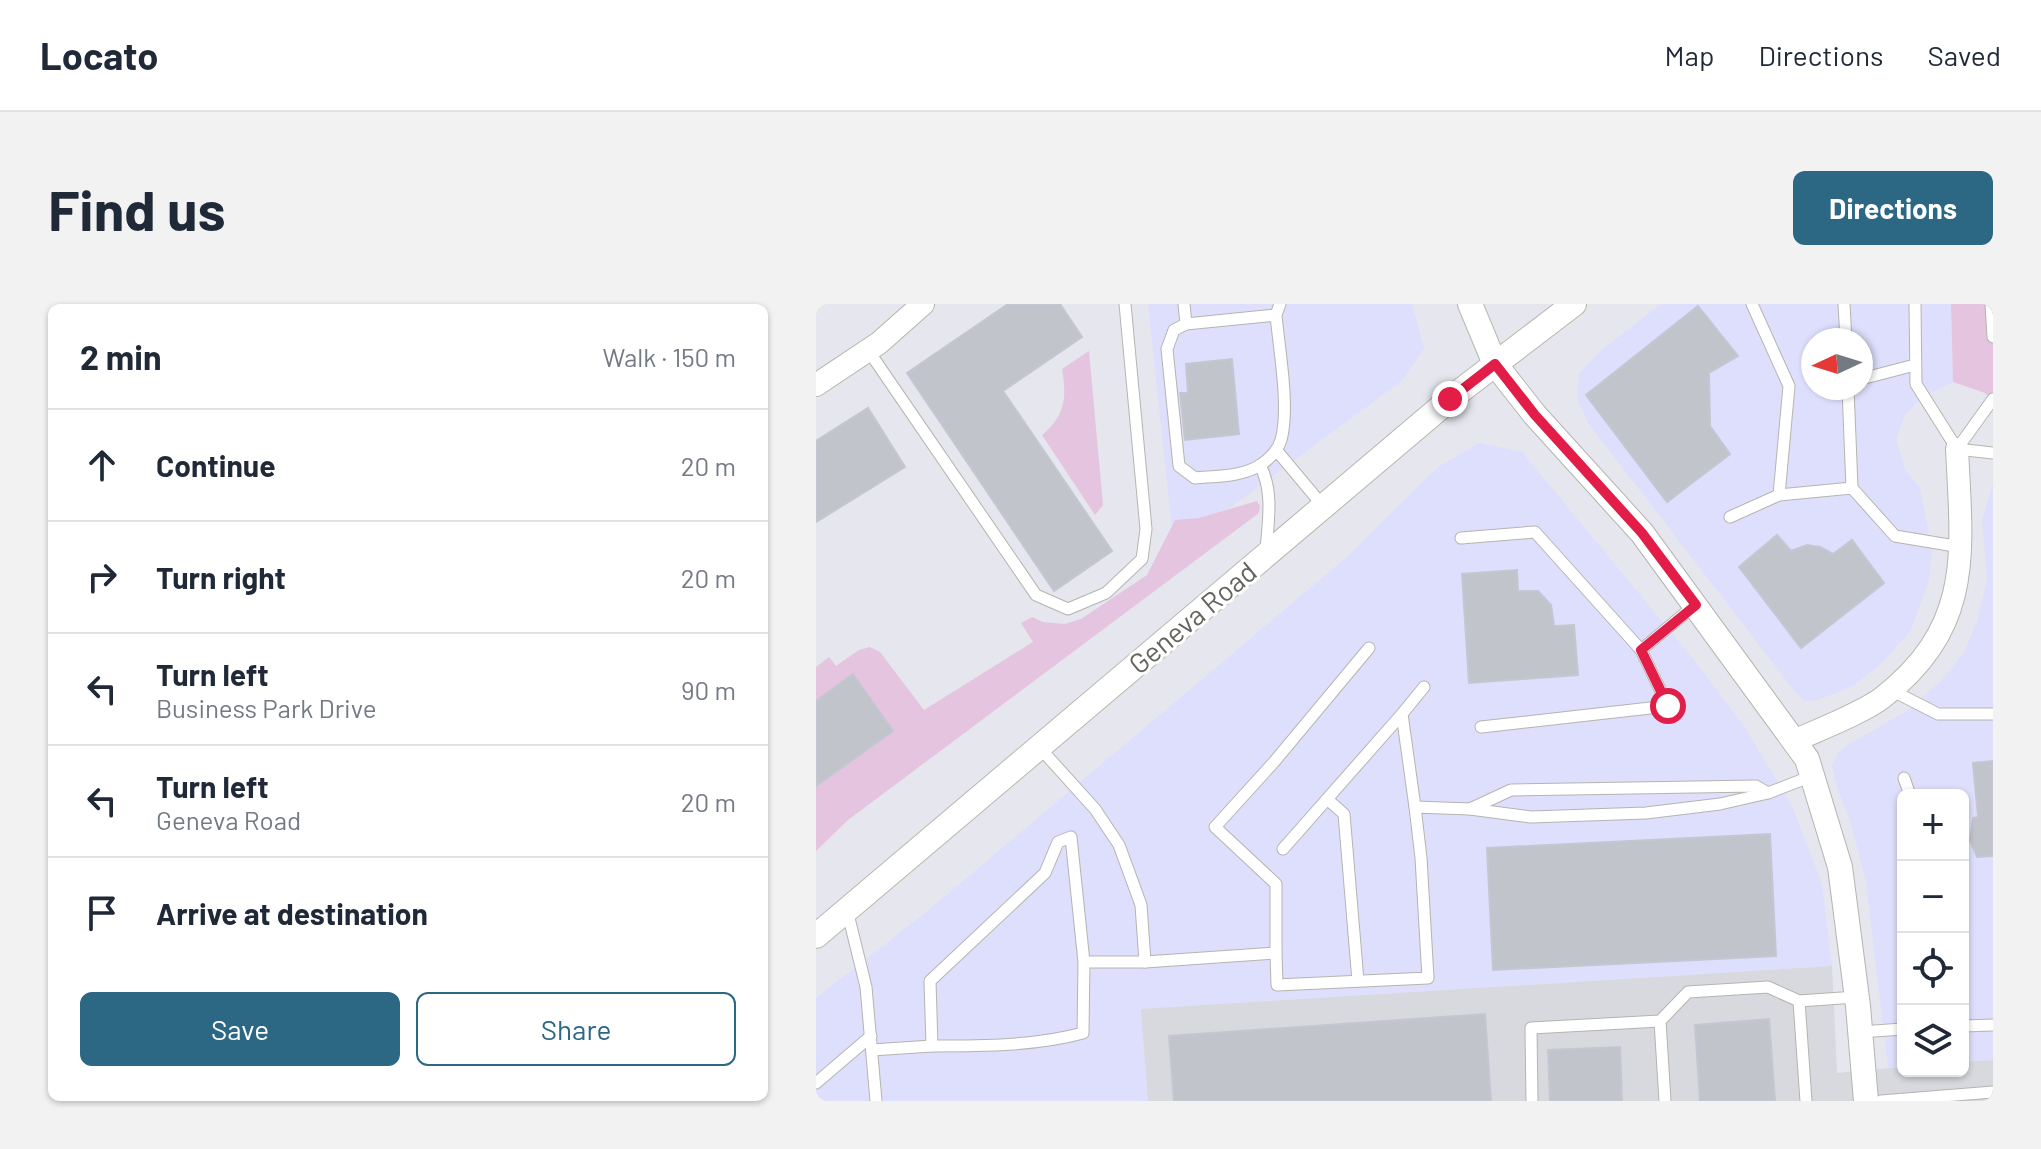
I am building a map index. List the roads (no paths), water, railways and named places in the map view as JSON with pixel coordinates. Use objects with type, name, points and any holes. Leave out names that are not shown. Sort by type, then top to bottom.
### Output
[{"type":"main road","points":[[1470,304],[1495,364],[1535,415],[1642,533],[1807,759],[1840,867],[1857,997],[1866,1101]]},
{"type":"main road","name":"Geneva Road","points":[[819,929],[847,910],[1455,395],[1574,304]]},
{"type":"street","points":[[816,385],[868,350],[915,307]]},
{"type":"street","points":[[1794,741],[1880,699],[1937,641],[1955,594],[1962,547],[1957,449]]},
{"type":"lane","points":[[868,350],[1036,595],[1068,609],[1106,593],[1142,559],[1146,529],[1125,304]]},
{"type":"lane","points":[[1184,304],[1186,324]]},
{"type":"lane","points":[[1752,304],[1789,386],[1779,495]]},
{"type":"lane","points":[[1844,304],[1845,328]]},
{"type":"lane","points":[[1915,304],[1916,384],[1957,449]]},
{"type":"lane","points":[[1991,304],[1993,337]]},
{"type":"lane","points":[[1278,309],[1283,401],[1282,439],[1277,451],[1260,465],[1238,474],[1195,478],[1179,466],[1167,349],[1174,330],[1186,324],[1278,309]]},
{"type":"lane","points":[[1873,376],[1915,365]]},
{"type":"lane","points":[[1957,449],[1993,399]]},
{"type":"lane","points":[[1848,400],[1852,488],[1895,536],[1962,547]]},
{"type":"lane","points":[[1957,449],[1993,453]]},
{"type":"lane","points":[[1277,451],[1323,506]]},
{"type":"lane","points":[[1260,465],[1267,479],[1269,495],[1265,555]]},
{"type":"lane","points":[[1730,517],[1779,495],[1852,488]]},
{"type":"lane","points":[[1461,538],[1535,532],[1641,650],[1668,706],[1481,727]]},
{"type":"lane","points":[[1641,650],[1696,605]]},
{"type":"lane","points":[[1369,648],[1215,827],[1276,884],[1277,985],[1428,978],[1421,858],[1402,714]]},
{"type":"lane","points":[[1283,849],[1424,687]]},
{"type":"lane","points":[[1891,689],[1938,714],[1993,714]]},
{"type":"lane","points":[[1038,747],[1095,809],[1119,845],[1141,905],[1145,962]]},
{"type":"lane","points":[[1415,807],[1470,809],[1531,817],[1646,813],[1720,804],[1768,793],[1812,776]]},
{"type":"lane","points":[[1904,778],[1908,789]]},
{"type":"lane","points":[[1470,809],[1511,790],[1756,786],[1768,793]]},
{"type":"lane","points":[[1327,799],[1344,814],[1358,981]]},
{"type":"lane","points":[[872,1050],[979,1046],[1066,1038],[1083,1033],[1084,962],[1071,837],[1058,842],[1045,873],[930,981],[932,1046]]},
{"type":"lane","points":[[847,910],[866,987],[876,1101]]},
{"type":"lane","points":[[1084,962],[1145,962],[1276,953]]},
{"type":"lane","points":[[1532,1101],[1531,1028],[1660,1021],[1688,992],[1768,987],[1799,1001],[1857,997]]},
{"type":"lane","points":[[1799,1001],[1806,1101]]},
{"type":"lane","points":[[1660,1021],[1665,1101]]},
{"type":"lane","points":[[1969,1026],[1993,1025]]},
{"type":"lane","points":[[1860,1032],[1897,1029]]},
{"type":"lane","points":[[816,1083],[871,1036]]},
{"type":"lane","points":[[1881,1101],[1993,1092]]}]
